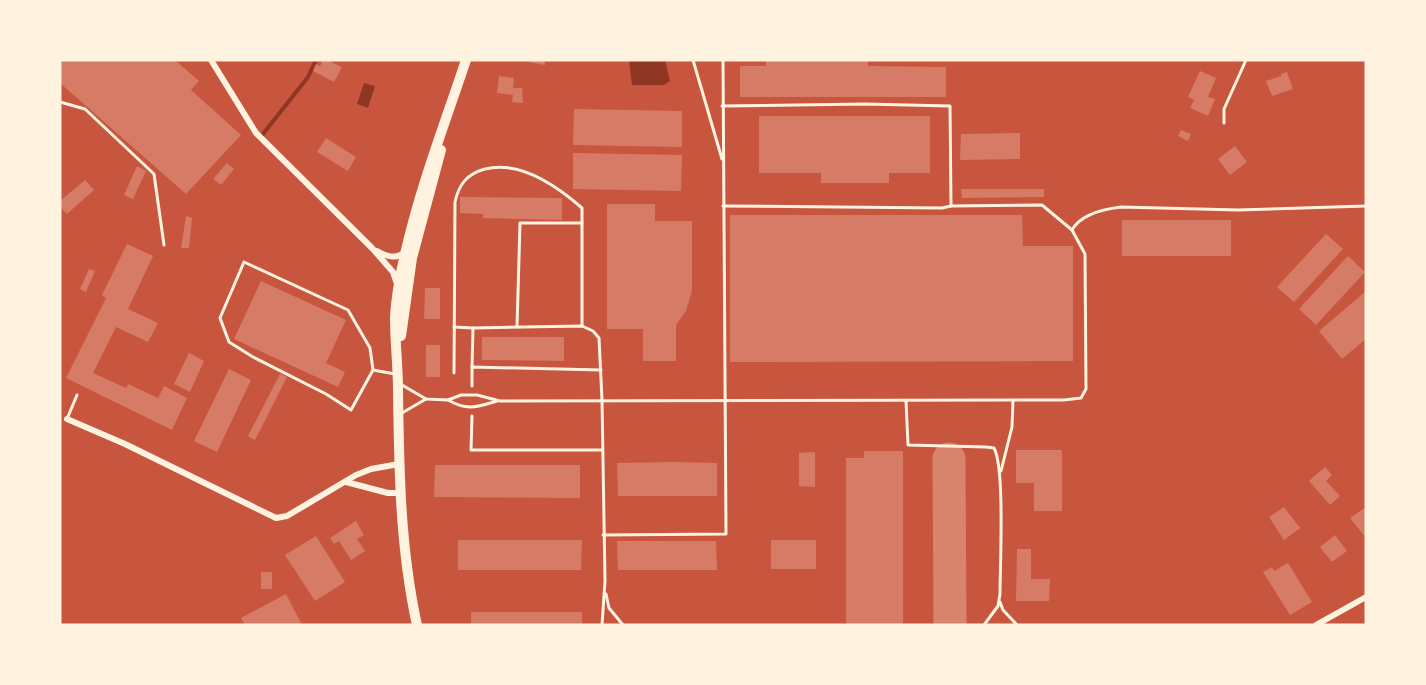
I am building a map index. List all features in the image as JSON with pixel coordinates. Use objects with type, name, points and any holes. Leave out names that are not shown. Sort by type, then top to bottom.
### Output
[{"type":"main road","points":[[398,374],[412,258],[466,60]]},
{"type":"main road","points":[[417,625],[410,594],[400,493],[395,317],[406,252],[437,142],[456,92]]},
{"type":"street","points":[[211,60],[256,133],[372,248],[393,272],[397,279],[399,292]]},
{"type":"street","points":[[372,248],[393,257],[406,252]]},
{"type":"street","points":[[67,419],[125,444],[276,518],[287,516],[370,469],[399,464]]},
{"type":"street","points":[[346,482],[388,493],[400,493]]},
{"type":"street","points":[[1316,625],[1366,597]]},
{"type":"lane","points":[[693,60],[723,163]]},
{"type":"lane","points":[[603,534],[726,534],[723,60]]},
{"type":"lane","points":[[1224,123],[1224,109],[1246,60]]},
{"type":"lane","points":[[60,102],[85,110],[154,174],[164,245]]},
{"type":"lane","points":[[722,106],[865,104],[950,106],[951,206]]},
{"type":"lane","points":[[454,373],[455,202],[458,189],[473,172],[495,166],[510,168],[537,177],[565,193],[582,208],[582,326]]},
{"type":"lane","points":[[399,416],[426,399],[448,400],[461,395],[477,395],[500,400],[1064,400],[1082,398],[1086,389],[1085,254],[1072,230],[1042,206],[723,207]]},
{"type":"lane","points":[[1072,230],[1077,221],[1105,209],[1121,207],[1238,210],[1366,206]]},
{"type":"lane","points":[[517,327],[520,223],[582,223]]},
{"type":"lane","points":[[244,262],[348,310],[370,348],[373,370],[351,410],[326,394],[229,342],[220,318],[244,262]]},
{"type":"lane","points":[[454,327],[582,326],[599,338],[605,583],[602,625]]},
{"type":"lane","points":[[472,386],[473,327]]},
{"type":"lane","points":[[472,366],[601,369]]},
{"type":"lane","points":[[373,370],[398,374],[426,399]]},
{"type":"lane","points":[[67,419],[77,395]]},
{"type":"lane","points":[[448,400],[460,407],[477,407],[500,400]]},
{"type":"lane","points":[[906,400],[908,446],[986,447],[994,448],[996,452],[1000,475],[1000,603],[1017,625]]},
{"type":"lane","points":[[1000,475],[1012,427],[1012,400]]},
{"type":"lane","points":[[472,416],[471,450],[602,450]]},
{"type":"lane","points":[[605,583],[609,608],[613,616],[623,625]]},
{"type":"lane","points":[[984,625],[998,606],[1000,594]]},
{"type":"shaded area","points":[[629,60],[665,60],[670,81],[664,85],[632,85]]},
{"type":"shaded area","points":[[364,83],[375,86],[368,108],[357,104]]},
{"type":"building","points":[[60,60],[175,60],[199,81],[191,90],[241,135],[186,194],[60,83]]},
{"type":"building","points":[[323,60],[332,60],[331,62],[342,67],[334,82],[313,71],[316,64],[320,66]]},
{"type":"building","points":[[530,60],[545,60],[545,65],[529,62]]},
{"type":"building","points":[[766,60],[868,60],[868,66],[946,67],[946,97],[740,97],[740,66],[766,66]]},
{"type":"building","points":[[1200,71],[1216,78],[1208,97],[1215,99],[1208,116],[1190,108],[1194,100],[1188,97]]},
{"type":"building","points":[[1287,72],[1293,89],[1272,96],[1266,81]]},
{"type":"building","points":[[499,76],[514,78],[513,88],[522,88],[523,103],[512,102],[513,95],[497,93]]},
{"type":"building","points":[[574,109],[682,111],[682,147],[573,145]]},
{"type":"building","points":[[759,116],[930,116],[930,173],[889,173],[889,183],[821,183],[821,173],[759,173]]},
{"type":"building","points":[[1181,130],[1191,134],[1188,141],[1178,136]]},
{"type":"building","points":[[1020,133],[1020,159],[960,160],[961,134]]},
{"type":"building","points":[[326,138],[356,157],[348,171],[317,152]]},
{"type":"building","points":[[1235,146],[1247,162],[1230,175],[1218,159]]},
{"type":"building","points":[[573,153],[682,155],[681,191],[573,189]]},
{"type":"building","points":[[227,163],[234,169],[221,185],[213,179]]},
{"type":"building","points":[[137,166],[146,171],[133,199],[124,195]]},
{"type":"building","points":[[85,180],[94,190],[67,214],[60,207],[60,201]]},
{"type":"building","points":[[961,189],[1044,189],[1044,197],[962,198]]},
{"type":"building","points":[[460,197],[562,198],[562,220],[483,218],[483,214],[460,213]]},
{"type":"building","points":[[607,204],[655,204],[655,221],[692,221],[692,291],[686,311],[676,325],[676,361],[643,361],[643,329],[607,329]]},
{"type":"building","points":[[730,215],[1022,215],[1023,246],[1073,246],[1073,361],[730,362]]},
{"type":"building","points":[[186,216],[192,218],[189,248],[181,248]]},
{"type":"building","points":[[1122,220],[1231,220],[1231,256],[1122,256]]},
{"type":"building","points":[[1326,234],[1343,249],[1294,302],[1277,287]]},
{"type":"building","points":[[127,244],[153,256],[128,309],[158,323],[148,342],[116,327],[93,373],[126,388],[128,384],[158,398],[164,386],[187,398],[172,430],[66,378],[106,298],[102,295]]},
{"type":"building","points":[[1348,256],[1365,272],[1316,325],[1299,309]]},
{"type":"building","points":[[89,269],[95,271],[86,292],[80,289]]},
{"type":"building","points":[[261,281],[346,320],[326,363],[345,372],[338,387],[234,339]]},
{"type":"building","points":[[425,288],[440,288],[440,319],[424,319]]},
{"type":"building","points":[[1366,291],[1366,339],[1342,359],[1319,331]]},
{"type":"building","points":[[482,337],[564,337],[564,361],[482,360]]},
{"type":"building","points":[[426,345],[440,345],[440,377],[426,377]]},
{"type":"building","points":[[189,353],[204,361],[190,392],[174,384]]},
{"type":"building","points":[[229,369],[251,380],[217,452],[194,441]]},
{"type":"building","points":[[280,374],[287,377],[255,440],[248,436]]},
{"type":"building","points":[[1016,450],[1062,450],[1062,511],[1034,511],[1034,483],[1016,483]]},
{"type":"building","points":[[864,451],[903,451],[903,625],[846,625],[846,458],[864,458]]},
{"type":"building","points":[[815,452],[815,487],[799,486],[799,453]]},
{"type":"building","points":[[617,463],[717,463],[717,496],[618,496]]},
{"type":"building","points":[[435,465],[580,465],[580,498],[434,497]]},
{"type":"building","points":[[1325,467],[1332,475],[1326,481],[1340,496],[1330,505],[1309,481]]},
{"type":"building","points":[[1284,507],[1300,528],[1284,540],[1269,517]]},
{"type":"building","points":[[1366,507],[1366,538],[1350,518]]},
{"type":"building","points":[[356,521],[364,535],[357,539],[365,551],[351,560],[339,541],[334,544],[330,538]]},
{"type":"building","points":[[1335,535],[1347,551],[1332,562],[1320,547]]},
{"type":"building","points":[[316,536],[345,582],[315,601],[285,555]]},
{"type":"building","points":[[458,540],[582,540],[581,570],[458,570]]},
{"type":"building","points":[[771,540],[816,540],[816,569],[771,569]]},
{"type":"building","points":[[617,541],[716,541],[717,570],[618,570]]},
{"type":"building","points":[[1017,549],[1031,549],[1031,579],[1050,579],[1049,601],[1016,601]]},
{"type":"building","points":[[1288,563],[1312,602],[1290,615],[1263,572],[1272,567],[1274,571]]},
{"type":"building","points":[[261,572],[272,572],[272,589],[261,589]]},
{"type":"building","points":[[286,594],[302,625],[245,625],[241,618]]},
{"type":"building","points":[[471,612],[582,612],[582,625],[471,625]]},
{"type":"waterway","points":[[263,134],[308,77],[316,60]]},
{"type":"taxiway","points":[[949,459],[950,625]]}]
